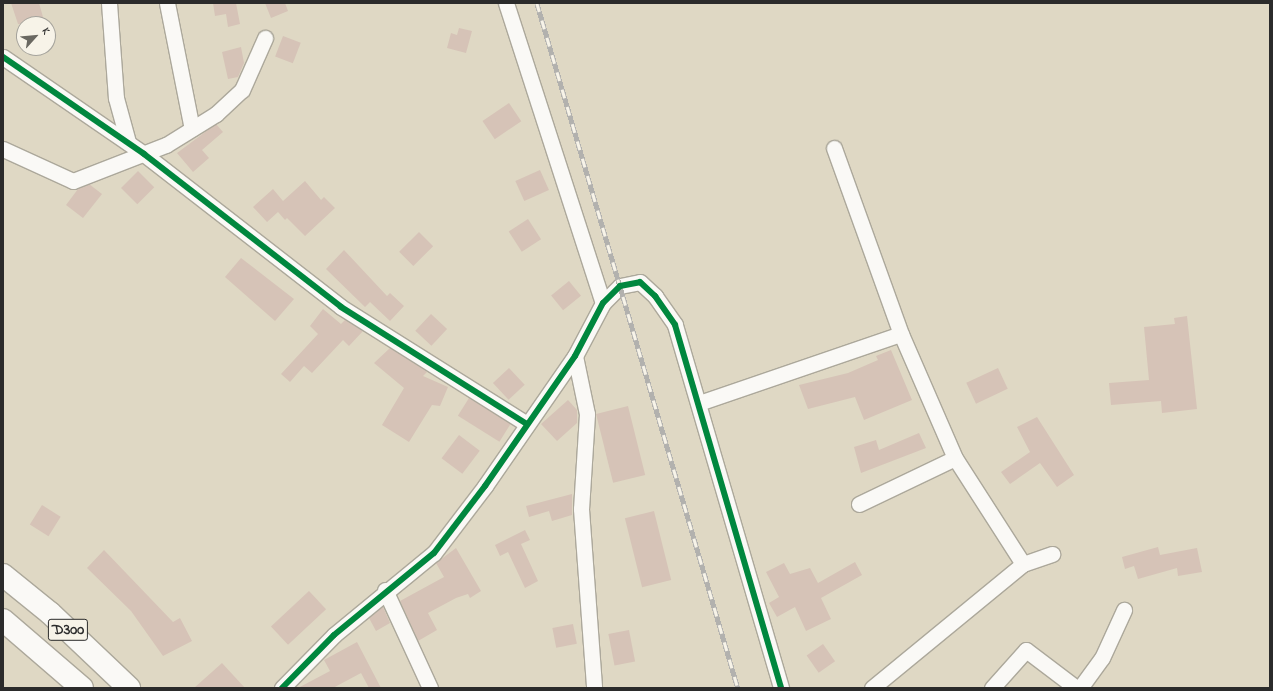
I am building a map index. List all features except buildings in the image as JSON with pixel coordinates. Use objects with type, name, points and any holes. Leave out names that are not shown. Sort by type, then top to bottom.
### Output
[{"type":"highway","name":"D300","points":[[3,576],[50,613],[130,688]]},
{"type":"highway","name":"D300","points":[[3,620],[82,688]]},
{"type":"street","points":[[109,3],[116,98],[128,142]]},
{"type":"street","points":[[167,3],[192,129]]},
{"type":"street","points":[[506,3],[603,303]]},
{"type":"street","points":[[3,149],[73,182],[144,154],[192,129],[216,114],[242,90],[265,38]]},
{"type":"street","points":[[3,57],[128,142],[341,307],[525,423]]},
{"type":"street","points":[[834,148],[901,334],[955,458],[1023,564]]},
{"type":"street","points":[[288,685],[385,590],[434,553],[485,486],[525,423],[575,356],[603,303],[620,286],[640,282],[655,296],[675,325],[781,688]]},
{"type":"street","points":[[699,404],[901,334]]},
{"type":"street","points":[[575,356],[587,414],[581,509],[594,688]]},
{"type":"street","points":[[859,504],[955,458]]},
{"type":"street","points":[[872,688],[1023,564],[1052,554]]},
{"type":"street","points":[[385,590],[430,688]]},
{"type":"street","points":[[1080,688],[1108,647],[1124,610]]},
{"type":"street","points":[[992,688],[1026,650],[1076,688]]},
{"type":"railway","points":[[537,3],[738,688]]},
{"type":"cycle path","points":[[3,57],[144,154],[341,307],[525,423]]},
{"type":"cycle path","points":[[282,688],[334,635],[434,553],[485,486],[575,356],[603,303],[620,286],[640,282],[655,296],[675,325],[781,688]]}]
